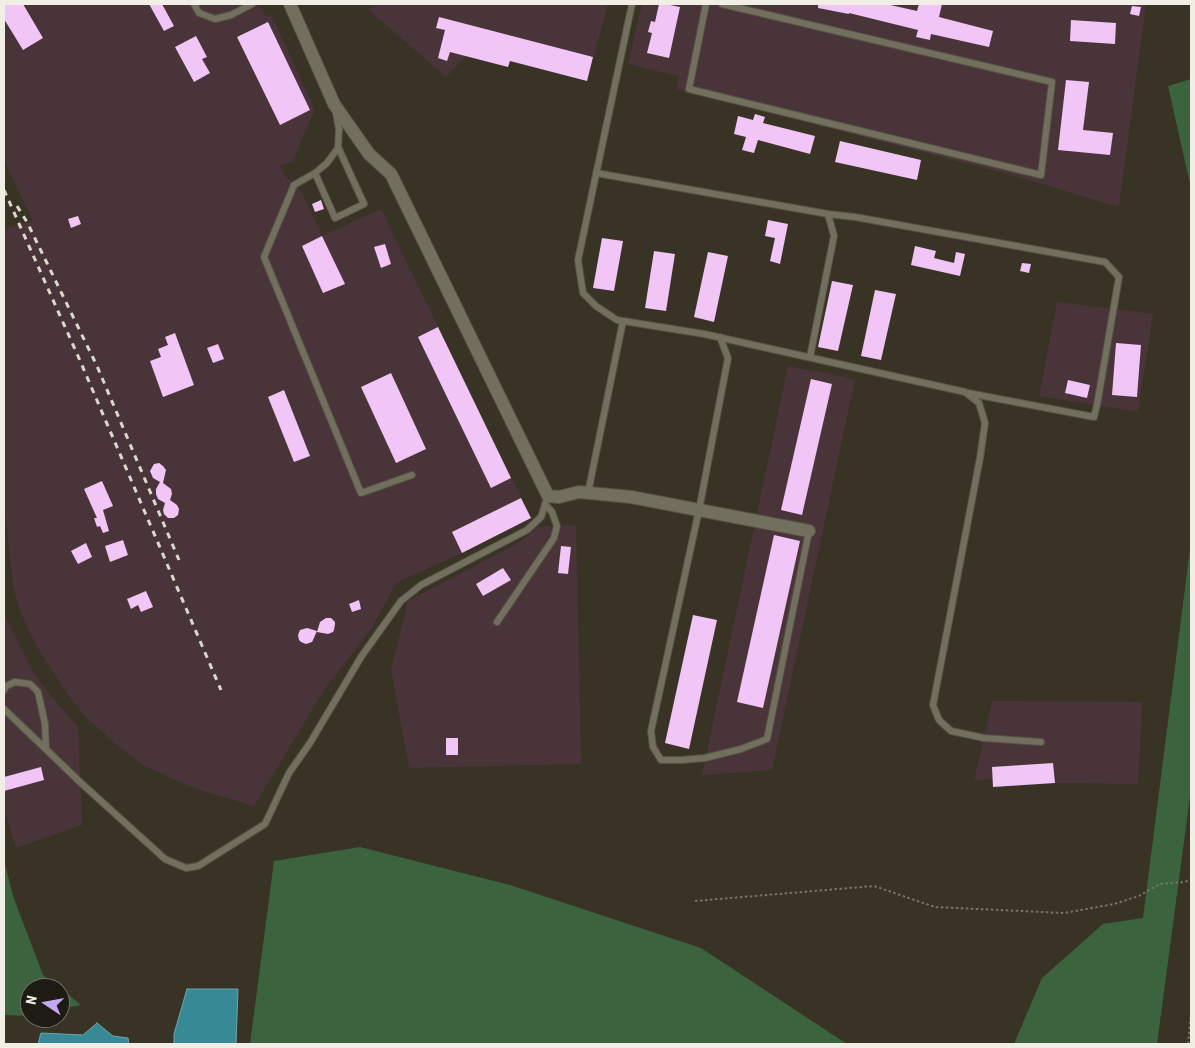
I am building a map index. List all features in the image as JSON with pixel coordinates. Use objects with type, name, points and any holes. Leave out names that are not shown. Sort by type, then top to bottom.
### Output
[{"type":"street","points":[[290,4],[334,104],[369,154],[391,174],[547,500],[579,492],[631,497],[809,531]]},
{"type":"lane","points":[[194,4],[199,13],[215,19],[231,15],[252,4]]},
{"type":"lane","points":[[596,173],[828,214],[854,216],[1105,262],[1119,277],[1094,417],[965,392],[720,337],[617,320],[596,306],[584,293],[578,260],[596,173],[632,4]]},
{"type":"lane","points":[[706,4],[689,89],[1041,175],[1052,82],[722,4]]},
{"type":"lane","points":[[315,173],[335,218],[364,204],[338,147],[339,129],[334,104]]},
{"type":"lane","points":[[338,147],[327,163],[315,173],[294,185],[264,257],[361,493],[412,474]]},
{"type":"lane","points":[[810,357],[834,236],[828,214]]},
{"type":"lane","points":[[588,493],[623,321]]},
{"type":"lane","points":[[720,337],[728,358],[699,510],[651,731],[653,747],[661,760],[706,758],[741,749],[767,739],[809,531]]},
{"type":"lane","points":[[965,392],[979,403],[985,423],[979,467],[933,705],[939,720],[951,731],[984,738],[1040,742]]},
{"type":"lane","points":[[497,622],[554,538],[557,526],[547,500]]},
{"type":"lane","points":[[4,709],[80,782],[165,859],[186,868],[198,866],[265,824],[289,773],[310,743],[361,657],[401,601],[420,585],[527,530],[541,517],[547,500]]},
{"type":"lane","points":[[4,690],[6,686],[15,682],[30,684],[38,692],[45,724],[46,749]]},
{"type":"path","points":[[695,901],[874,886],[935,907],[1064,912],[1114,904],[1139,896],[1160,884],[1185,882],[1191,879]]},
{"type":"path","points":[[1188,1044],[1191,1014]]},
{"type":"shaded area","points":[[4,4],[259,4],[264,15],[272,16],[315,110],[292,162],[279,166],[284,175],[302,193],[322,236],[381,209],[531,518],[462,553],[397,582],[371,629],[324,690],[254,806],[197,789],[175,780],[143,765],[120,748],[85,716],[68,695],[38,648],[18,605],[13,585],[4,501],[4,229],[33,221],[4,160]]},
{"type":"shaded area","points":[[375,4],[608,4],[587,81],[510,61],[508,67],[466,56],[446,77],[369,10]]},
{"type":"shaded area","points":[[642,4],[1146,4],[1119,206],[1030,180],[677,89],[678,76],[628,64]]},
{"type":"shaded area","points":[[1057,302],[1153,314],[1138,412],[1039,396]]},
{"type":"shaded area","points":[[788,366],[855,379],[772,770],[702,775]]},
{"type":"shaded area","points":[[576,525],[581,764],[409,768],[391,669],[408,601],[520,542],[537,527]]},
{"type":"shaded area","points":[[4,609],[8,623],[32,671],[78,727],[82,825],[16,848],[4,809]]},
{"type":"shaded area","points":[[992,701],[1142,702],[1138,784],[1055,783],[993,787],[992,779],[974,781]]},
{"type":"green space","points":[[1191,79],[1191,188],[1168,86]]},
{"type":"green space","points":[[1191,541],[1191,789],[1157,1044],[1014,1044],[1042,978],[1103,924],[1143,918]]},
{"type":"green space","points":[[360,847],[510,885],[701,948],[847,1044],[250,1044],[274,861]]},
{"type":"green space","points":[[4,860],[13,896],[43,975],[47,978],[20,978],[20,1016],[4,1015]]},
{"type":"green space","points":[[70,996],[81,1005],[70,1007]]},
{"type":"water","points":[[187,989],[238,989],[236,1044],[174,1044],[174,1034]]},
{"type":"water","points":[[97,1023],[113,1036],[128,1038],[129,1044],[38,1044],[41,1033],[83,1035]]},
{"type":"building","points":[[4,4],[23,4],[43,38],[23,50],[4,19]]},
{"type":"building","points":[[149,4],[162,4],[174,26],[164,31]]},
{"type":"building","points":[[659,4],[680,7],[669,58],[647,53],[652,33],[648,32],[651,21],[655,22]]},
{"type":"building","points":[[818,4],[886,4],[917,11],[919,4],[942,4],[939,17],[993,31],[989,47],[931,34],[930,40],[916,37],[918,30],[849,13],[818,8]]},
{"type":"building","points":[[1132,6],[1141,7],[1139,16],[1130,14]]},
{"type":"building","points":[[439,17],[593,57],[587,81],[510,61],[508,67],[450,52],[447,61],[438,58],[445,30],[436,28]]},
{"type":"building","points":[[1071,20],[1116,23],[1115,44],[1070,41]]},
{"type":"building","points":[[268,22],[310,110],[280,125],[237,37]]},
{"type":"building","points":[[196,36],[207,57],[202,59],[210,73],[194,82],[175,47]]},
{"type":"building","points":[[1066,80],[1089,82],[1083,130],[1113,133],[1110,155],[1058,150]]},
{"type":"building","points":[[755,114],[765,117],[763,123],[815,136],[810,154],[758,140],[754,153],[742,150],[746,137],[734,134],[738,116],[753,120]]},
{"type":"building","points":[[840,141],[921,160],[917,180],[835,162]]},
{"type":"building","points":[[321,200],[324,209],[315,212],[312,204]]},
{"type":"building","points":[[78,216],[81,224],[71,228],[68,219]]},
{"type":"building","points":[[768,220],[788,224],[780,264],[770,261],[775,238],[765,236]]},
{"type":"building","points":[[322,236],[345,284],[323,293],[302,246]]},
{"type":"building","points":[[602,238],[623,241],[614,291],[593,288]]},
{"type":"building","points":[[385,244],[391,264],[381,268],[374,247]]},
{"type":"building","points":[[915,246],[936,251],[934,258],[954,263],[956,252],[965,254],[960,276],[911,265]]},
{"type":"building","points":[[654,251],[675,254],[666,311],[645,308]]},
{"type":"building","points":[[708,252],[728,256],[714,322],[694,317]]},
{"type":"building","points":[[1022,263],[1031,264],[1029,273],[1020,271]]},
{"type":"building","points":[[832,281],[853,285],[838,351],[818,347]]},
{"type":"building","points":[[875,290],[896,294],[881,360],[861,356]]},
{"type":"building","points":[[438,327],[511,478],[491,488],[418,337]]},
{"type":"building","points":[[175,333],[194,385],[163,397],[150,361],[161,357],[158,349],[168,345],[165,337]]},
{"type":"building","points":[[1116,343],[1141,345],[1137,397],[1112,395]]},
{"type":"building","points":[[218,344],[224,359],[213,363],[207,348]]},
{"type":"building","points":[[391,373],[426,449],[396,463],[361,387]]},
{"type":"building","points":[[811,379],[832,384],[802,515],[781,510]]},
{"type":"building","points":[[1068,380],[1090,385],[1087,398],[1065,393]]},
{"type":"building","points":[[284,390],[310,456],[294,462],[268,397]]},
{"type":"building","points":[[159,463],[166,470],[163,483],[171,489],[170,500],[179,509],[178,515],[174,518],[168,518],[164,514],[165,503],[158,499],[156,494],[156,489],[160,482],[153,478],[150,471],[154,464]]},
{"type":"building","points":[[102,481],[113,506],[103,510],[109,531],[103,533],[100,526],[97,527],[94,518],[97,518],[84,489]]},
{"type":"building","points":[[521,498],[531,518],[462,553],[452,532]]},
{"type":"building","points":[[774,535],[800,541],[763,708],[737,702]]},
{"type":"building","points":[[123,540],[128,555],[110,562],[105,546]]},
{"type":"building","points":[[86,543],[92,557],[78,564],[71,551]]},
{"type":"building","points":[[561,546],[571,547],[568,574],[558,573]]},
{"type":"building","points":[[503,568],[511,580],[483,596],[476,584]]},
{"type":"building","points":[[146,591],[153,607],[141,612],[138,605],[131,609],[127,599]]},
{"type":"building","points":[[359,600],[361,609],[352,612],[349,604]]},
{"type":"building","points":[[693,615],[717,620],[689,749],[665,743]]},
{"type":"building","points":[[326,618],[331,618],[335,622],[333,632],[328,634],[317,632],[320,622]]},
{"type":"building","points":[[307,628],[317,631],[312,642],[306,644],[299,640],[298,635],[300,630]]},
{"type":"building","points":[[446,738],[458,738],[458,755],[446,755]]},
{"type":"building","points":[[1053,763],[1055,783],[993,787],[992,767]]},
{"type":"building","points":[[41,767],[44,780],[4,791],[4,777]]},
{"type":"railway","points":[[4,190],[78,356],[221,690]]},
{"type":"railway","points":[[17,206],[27,222],[97,366],[179,560]]}]
